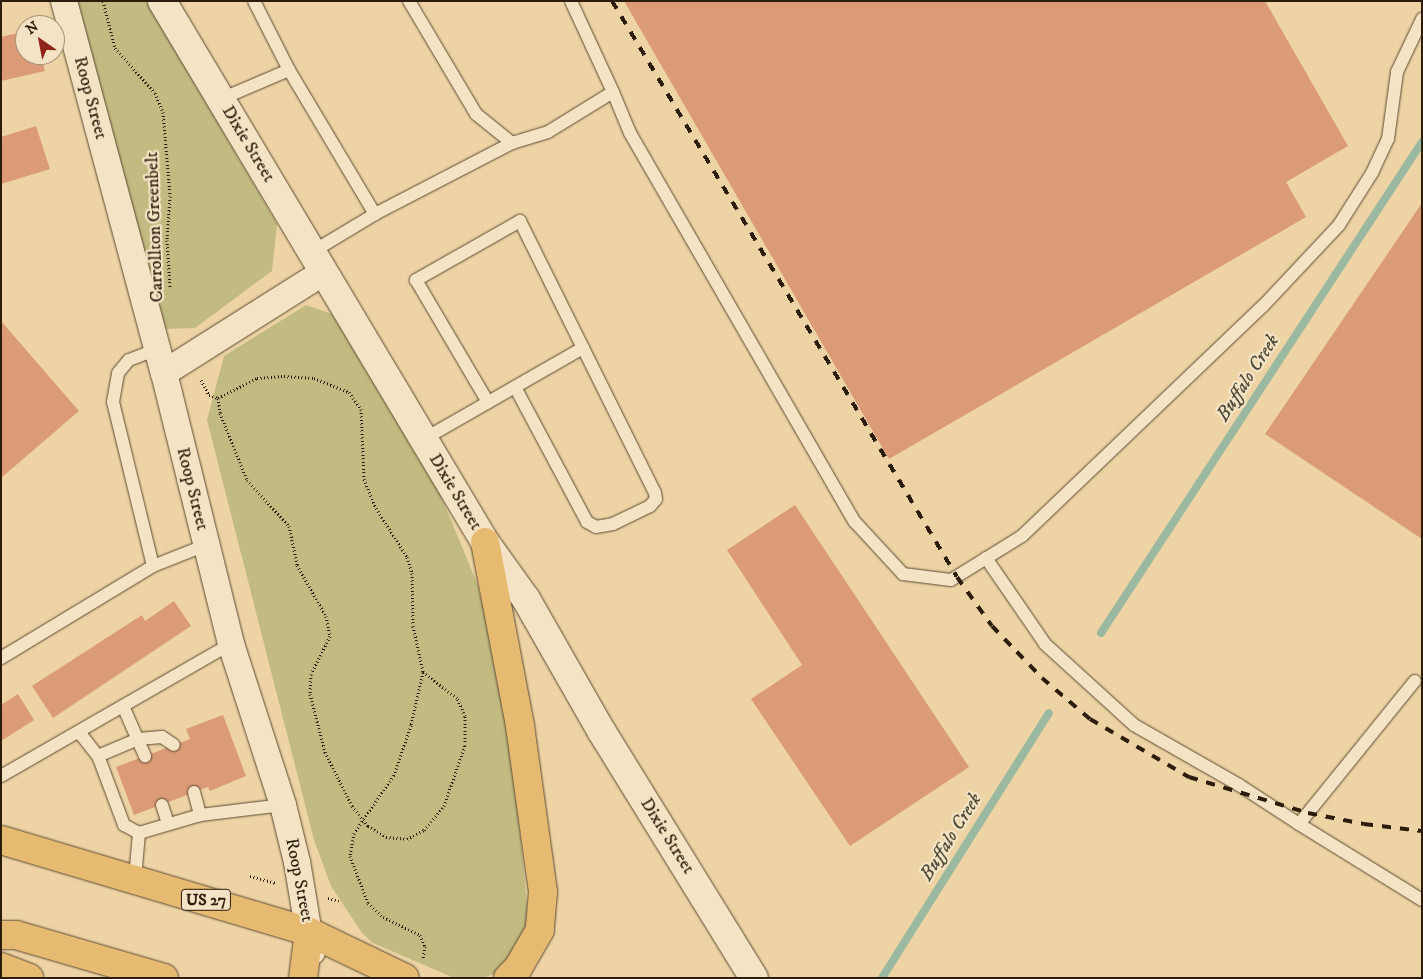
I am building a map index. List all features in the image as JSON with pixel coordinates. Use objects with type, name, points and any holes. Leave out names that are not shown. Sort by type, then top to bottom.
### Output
[{"type":"main road","points":[[485,542],[520,726],[543,892],[540,930],[518,968],[508,978]]},
{"type":"main road","name":"US 27","points":[[1,840],[135,878],[309,932],[414,968]]},
{"type":"main road","points":[[303,978],[309,932]]},
{"type":"main road","points":[[1,935],[16,935],[164,978]]},
{"type":"main road","points":[[2,968],[29,978]]},
{"type":"street","name":"Roop Street","points":[[64,1],[160,361],[230,644],[283,805],[309,932],[316,978]]},
{"type":"street","name":"Dixie Street","points":[[162,1],[485,542],[526,599],[602,732],[754,978]]},
{"type":"street","points":[[160,361],[187,356],[318,262]]},
{"type":"lane","points":[[254,1],[289,70],[375,214]]},
{"type":"lane","points":[[409,1],[476,114],[512,143]]},
{"type":"lane","points":[[571,1],[630,133],[855,522],[903,574],[951,580],[1022,536],[1134,432],[1263,306],[1339,225],[1372,173],[1388,139],[1397,72],[1422,19]]},
{"type":"lane","points":[[221,99],[289,70]]},
{"type":"lane","points":[[318,262],[375,214],[512,143],[548,132],[613,92]]},
{"type":"lane","points":[[488,402],[416,280],[520,221],[655,493],[656,499],[650,506],[613,524],[596,527],[587,522],[515,387]]},
{"type":"lane","points":[[424,439],[583,348]]},
{"type":"lane","points":[[154,566],[112,402],[118,373],[129,360],[160,361]]},
{"type":"lane","points":[[1,658],[154,566],[206,545]]},
{"type":"lane","points":[[986,558],[1045,644],[1134,725],[1239,785],[1298,824],[1422,900]]},
{"type":"lane","points":[[1,776],[230,644]]},
{"type":"lane","points":[[1298,824],[1415,680]]},
{"type":"lane","points":[[123,706],[145,756]]},
{"type":"lane","points":[[79,732],[98,756],[124,824],[139,832],[200,815],[283,805]]},
{"type":"lane","points":[[98,756],[138,739],[162,737],[174,745]]},
{"type":"lane","points":[[194,792],[200,815]]},
{"type":"lane","points":[[162,805],[168,824]]},
{"type":"lane","points":[[135,878],[139,832]]},
{"type":"path","name":"Carrollton Greenbelt","points":[[102,1],[114,48],[155,93],[163,112],[170,196],[167,240],[170,294]]},
{"type":"path","points":[[187,356],[209,395],[218,398],[257,378],[284,376],[324,381],[356,397],[363,421],[364,479],[376,508],[407,557],[412,572],[413,626],[423,672],[411,725],[394,775],[354,833],[350,856],[359,887],[375,912],[420,935],[425,946],[414,968]]},
{"type":"path","points":[[218,398],[220,413],[247,480],[289,526],[297,565],[326,616],[330,636],[311,674],[310,694],[325,752],[337,781],[363,821],[386,837],[407,839],[424,830],[444,806],[465,745],[465,716],[457,698],[423,672]]},
{"type":"shaded area","points":[[77,1],[146,1],[277,224],[272,271],[195,328],[166,329]]},
{"type":"shaded area","points":[[306,305],[332,314],[441,496],[477,583],[509,710],[529,927],[501,971],[483,978],[454,978],[373,943],[362,933],[331,886],[314,840],[207,420],[224,356]]},
{"type":"building","points":[[624,1],[1265,1],[1348,146],[1286,182],[1306,217],[889,459]]},
{"type":"building","points":[[15,34],[15,65],[44,65],[45,71],[1,81],[1,37]]},
{"type":"building","points":[[36,126],[50,169],[1,184],[1,137]]},
{"type":"building","points":[[1422,203],[1422,539],[1265,434]]},
{"type":"building","points":[[1,321],[79,411],[1,478]]},
{"type":"building","points":[[795,505],[969,767],[850,846],[751,699],[802,665],[727,550]]},
{"type":"building","points":[[174,601],[191,626],[53,718],[32,686],[142,615],[145,621]]},
{"type":"building","points":[[18,694],[34,720],[1,741],[1,705]]},
{"type":"building","points":[[223,715],[246,776],[210,791],[208,787],[134,815],[116,767],[190,739],[186,729]]},
{"type":"waterway","name":"Buffalo Creek","points":[[1101,633],[1422,142]]},
{"type":"waterway","name":"Buffalo Creek","points":[[882,978],[1049,713]]},
{"type":"railway","points":[[612,1],[957,577],[992,626],[1042,678],[1090,719],[1189,777],[1308,813],[1364,824],[1422,831]]}]
